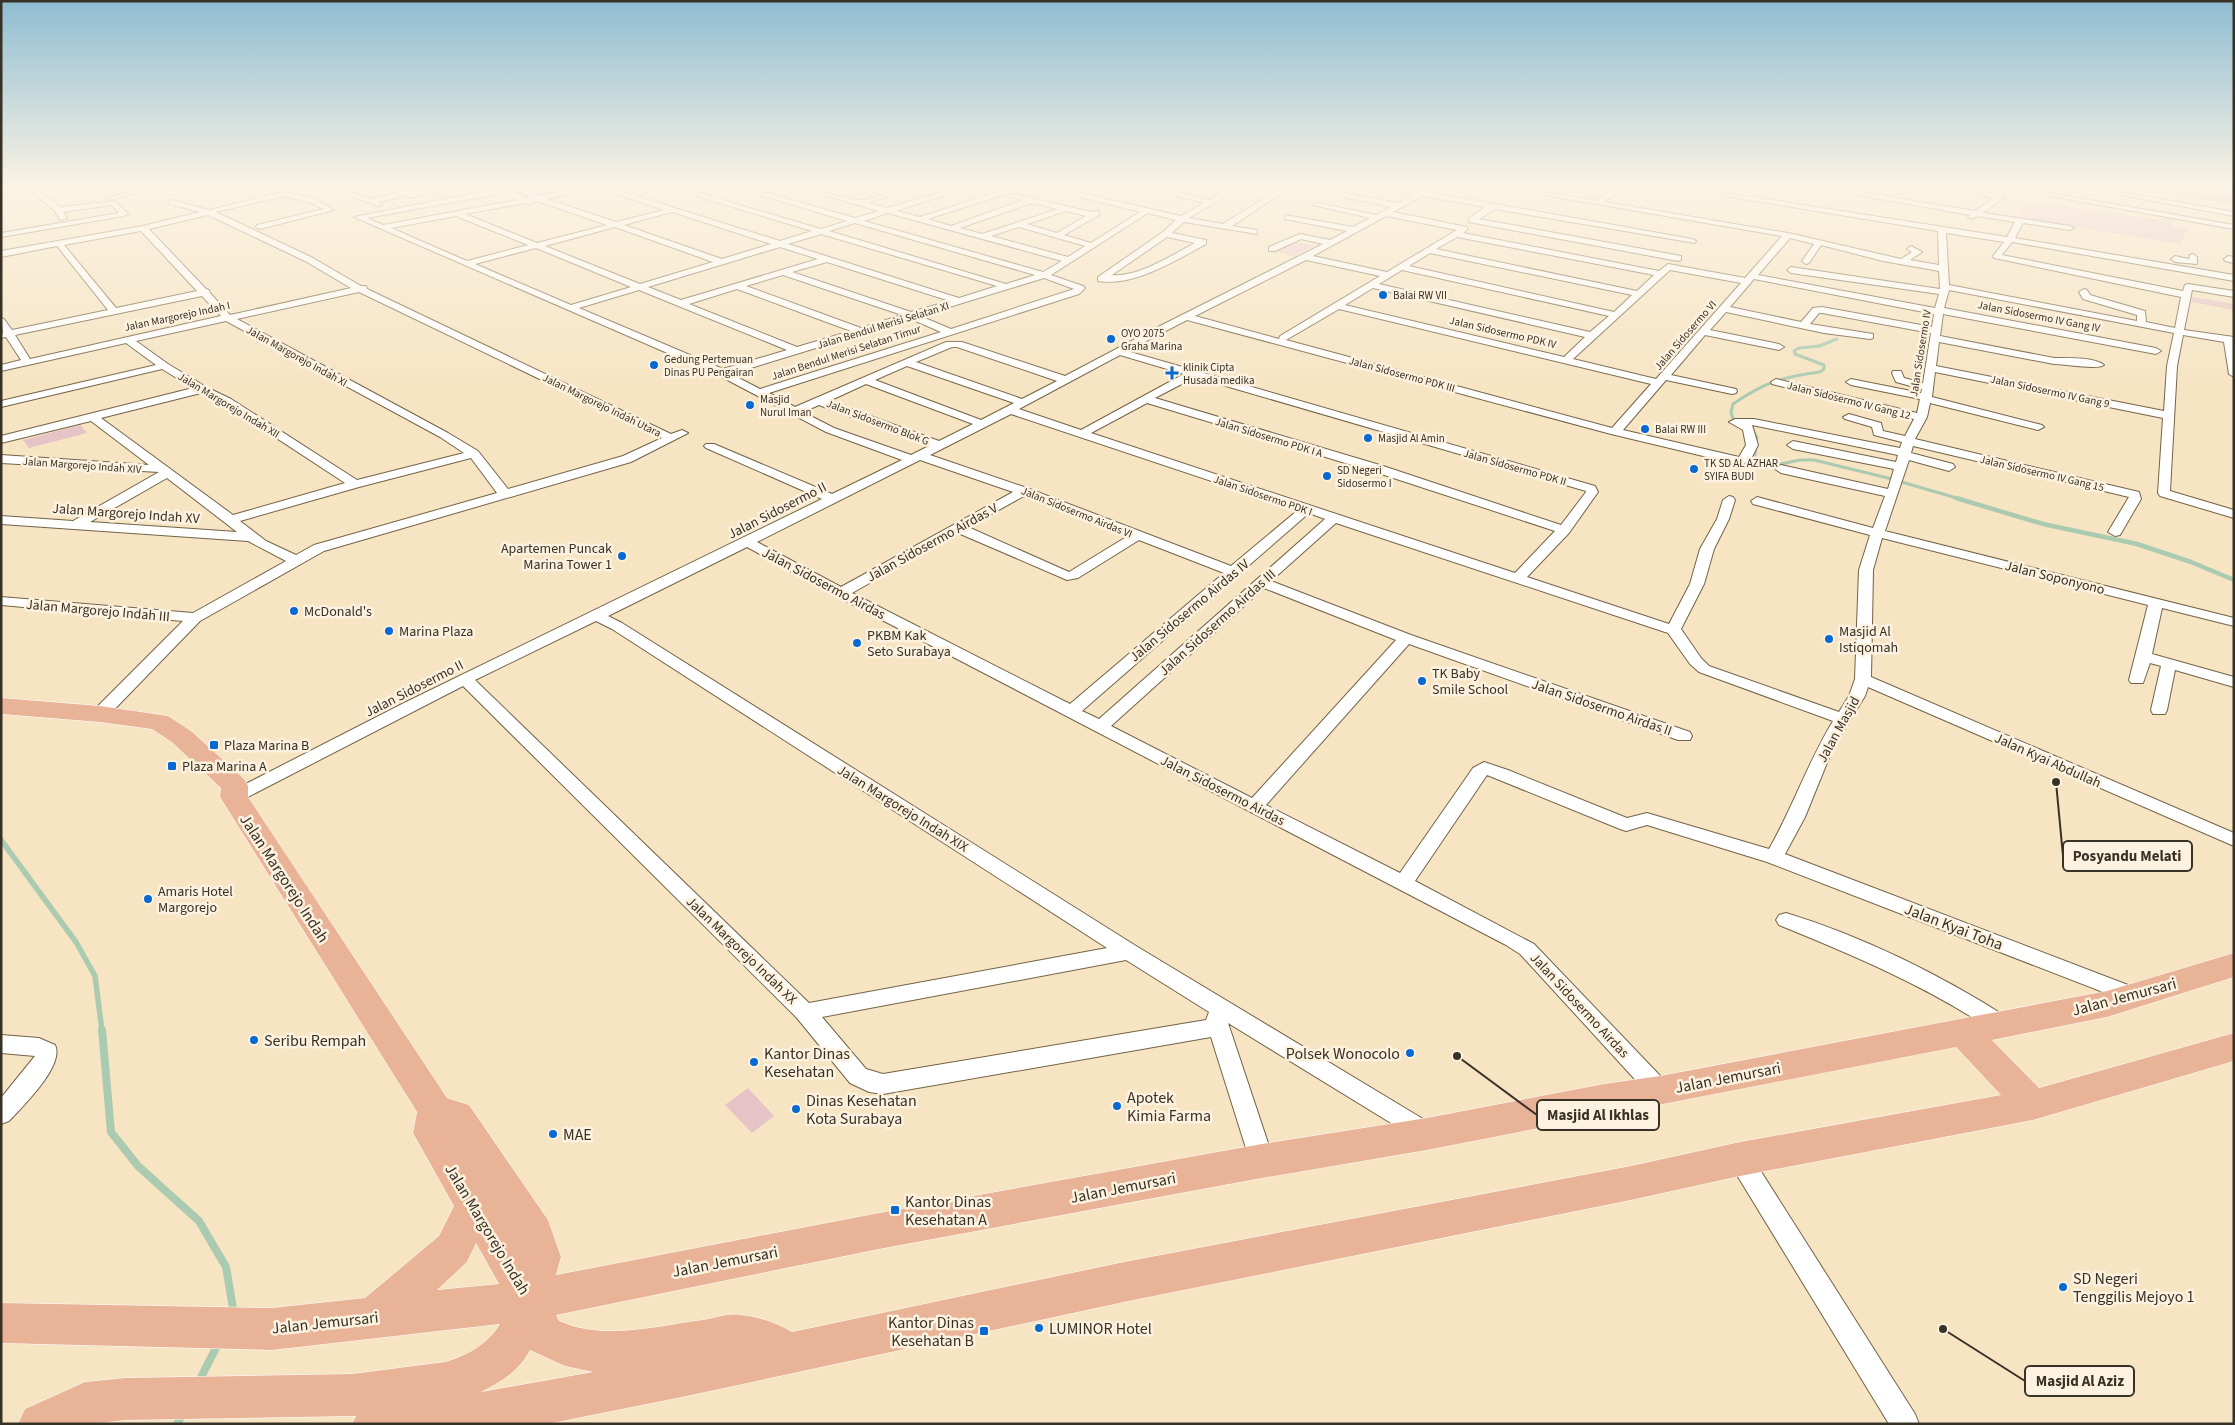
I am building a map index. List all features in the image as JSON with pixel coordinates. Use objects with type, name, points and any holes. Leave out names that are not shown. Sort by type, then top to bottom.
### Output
[{"type":"main road","points":[[1,706],[100,714],[145,721],[148,728],[188,760],[220,794],[234,797]]},
{"type":"main road","name":"Jalan Margorejo Indah","points":[[234,797],[434,1110],[432,1133],[531,1300]]},
{"type":"main road","name":"Jalan Jemursari","points":[[1,1322],[272,1329],[531,1300],[879,1230],[972,1216],[1262,1161],[1427,1134],[1604,1099],[1660,1091],[2107,1004],[2234,965]]},
{"type":"main road","points":[[1963,1032],[2033,1106]]},
{"type":"main road","points":[[374,1424],[492,1418],[994,1308],[1631,1184],[1740,1159],[1884,1131],[2033,1106],[2234,1047]]},
{"type":"main road","name":"Jalan Margorejo Indah","points":[[434,1110],[456,1116],[534,1233],[541,1257],[531,1300]]},
{"type":"main road","points":[[374,1317],[453,1249],[474,1206]]},
{"type":"main road","points":[[531,1300],[543,1336],[565,1345],[591,1351],[615,1353],[739,1334],[765,1340],[790,1352]]},
{"type":"main road","points":[[40,1424],[85,1403],[125,1398],[352,1394],[445,1383],[467,1377],[490,1364],[508,1349],[524,1321],[531,1300]]},
{"type":"street","points":[[68,254],[114,311]]},
{"type":"street","name":"Jalan Margorejo Indah XI","points":[[169,254],[206,292],[228,318],[444,435],[474,454],[505,494]]},
{"type":"street","name":"Jalan Margorejo Indah Utara","points":[[299,254],[358,288],[677,436]]},
{"type":"street","name":"Jalan Margorejo Indah Utara","points":[[310,254],[494,342]]},
{"type":"street","name":"Jalan Sidosermo Airdas VI","points":[[448,254],[722,373],[762,392],[792,412],[838,433],[1023,491],[1136,536],[1234,572]]},
{"type":"street","points":[[468,263],[502,254]]},
{"type":"street","points":[[558,254],[798,351]]},
{"type":"street","points":[[673,254],[677,256]]},
{"type":"street","points":[[701,254],[723,262]]},
{"type":"street","points":[[571,308],[748,254]]},
{"type":"street","points":[[813,254],[960,301]]},
{"type":"street","points":[[898,254],[1005,286]]},
{"type":"street","points":[[973,254],[1044,275]]},
{"type":"street","points":[[1042,254],[1066,262]]},
{"type":"street","name":"Jalan Bendul Merisi Selatan XI","points":[[722,373],[1044,275],[1079,254]]},
{"type":"street","points":[[1139,254],[1107,279],[1121,280],[1164,263],[1180,254]]},
{"type":"street","name":"Jalan Sidosermo II","points":[[234,797],[464,680],[747,542],[1010,410],[1310,254]]},
{"type":"street","points":[[1278,338],[1339,306],[1421,254]]},
{"type":"street","points":[[1449,254],[1638,294]]},
{"type":"street","name":"Jalan Sidosermo IV Gang IV","points":[[1568,254],[1608,263],[1749,279],[1939,311],[2156,351]]},
{"type":"street","points":[[1658,254],[1678,258]]},
{"type":"street","points":[[1566,360],[1681,254]]},
{"type":"street","name":"Jalan Sidosermo VI","points":[[1617,430],[1663,380],[1771,254]]},
{"type":"street","points":[[1806,261],[1810,254]]},
{"type":"street","points":[[1874,254],[1945,269]]},
{"type":"street","points":[[1903,261],[1914,254]]},
{"type":"street","name":"Jalan Sidosermo IV","points":[[1899,472],[1910,438],[1921,417],[1926,395],[1939,311],[1945,290],[1943,254]]},
{"type":"street","points":[[1998,254],[1997,256],[2187,295]]},
{"type":"street","points":[[2095,254],[2234,278]]},
{"type":"street","points":[[2157,254],[2189,259],[2188,271]]},
{"type":"street","points":[[1305,257],[1389,275]]},
{"type":"street","points":[[682,303],[826,259]]},
{"type":"street","points":[[687,260],[705,267]]},
{"type":"street","points":[[1400,267],[1616,315]]},
{"type":"street","points":[[1791,270],[1875,277],[2178,330],[2231,342],[2234,374]]},
{"type":"street","points":[[783,272],[913,316],[950,332]]},
{"type":"street","name":"Jalan Bendul Merisi Selatan Timur","points":[[762,392],[1076,292],[1080,288],[1044,275]]},
{"type":"street","name":"Jalan Margorejo Indah I","points":[[1,368],[358,288],[367,288],[372,285]]},
{"type":"street","points":[[736,286],[861,331]]},
{"type":"street","points":[[1371,286],[1593,336]]},
{"type":"street","points":[[2234,294],[2188,287],[2172,366],[2165,493],[2228,512],[2224,518],[2234,522]]},
{"type":"street","points":[[5,334],[206,292]]},
{"type":"street","points":[[2084,292],[2086,297],[2144,315],[2144,324],[2135,347]]},
{"type":"street","name":"Jalan Sidosermo PDK IV","points":[[1339,306],[1566,360],[1663,380],[1732,391]]},
{"type":"street","points":[[1725,309],[1803,326],[1870,336]]},
{"type":"street","points":[[1803,326],[1816,310],[1822,310],[2054,361],[2073,361],[2099,365]]},
{"type":"street","name":"Jalan Sidosermo PDK III","points":[[1191,316],[1464,388],[1631,435],[1741,460],[1746,458],[1752,442],[1748,428],[1740,422],[1784,427],[1899,472]]},
{"type":"street","points":[[1,321],[5,334],[28,362]]},
{"type":"street","points":[[1703,332],[1779,347]]},
{"type":"street","name":"Jalan Margorejo Indah XII","points":[[128,340],[164,366],[202,389],[227,401],[355,484]]},
{"type":"street","points":[[792,412],[905,362],[953,344],[1066,380]]},
{"type":"street","name":"Jalan Sidosermo PDK II","points":[[1119,352],[1592,490],[1564,530]]},
{"type":"street","points":[[905,362],[1023,403]]},
{"type":"street","points":[[1,404],[164,366]]},
{"type":"street","name":"Jalan Sidosermo IV Gang 9","points":[[1930,368],[2170,416]]},
{"type":"street","points":[[1897,373],[1900,380],[1926,395]]},
{"type":"street","points":[[1081,434],[1193,374]]},
{"type":"street","points":[[865,380],[982,424]]},
{"type":"street","name":"Jalan Sidosermo IV Gang 12","points":[[1776,382],[1921,417]]},
{"type":"street","points":[[1851,382],[1926,395],[2038,427]]},
{"type":"street","name":"Jalan Margorejo Indah XIV","points":[[1,440],[202,389]]},
{"type":"street","name":"Jalan Margorejo Indah Utara","points":[[604,394],[677,436]]},
{"type":"street","name":"Jalan Sidosermo Blok G","points":[[817,400],[938,445]]},
{"type":"street","name":"Jalan Sidosermo PDK I A","points":[[1146,400],[1379,470],[1564,530]]},
{"type":"street","name":"Jalan Sidosermo PDK I","points":[[1010,410],[1673,630]]},
{"type":"street","name":"Jalan Margorejo Indah XIV","points":[[93,417],[230,520],[249,537],[276,553],[297,560]]},
{"type":"street","points":[[1849,417],[1877,425],[1878,433],[1990,449]]},
{"type":"street","points":[[100,714],[195,618],[297,560],[336,542],[627,460],[677,436]]},
{"type":"street","name":"Jalan Sidosermo IV Gang 15","points":[[1910,438],[2135,495],[2135,499],[2115,532]]},
{"type":"street","points":[[1793,445],[1899,472]]},
{"type":"street","points":[[710,446],[832,499]]},
{"type":"street","points":[[230,520],[355,484],[474,454]]},
{"type":"street","name":"Jalan Margorejo Indah XIV","points":[[1,459],[164,471]]},
{"type":"street","points":[[1781,469],[1899,472],[1949,467]]},
{"type":"street","points":[[75,525],[164,471]]},
{"type":"street","name":"Jalan Masjid","points":[[1774,857],[1796,817],[1825,748],[1857,696],[1863,679],[1864,581],[1877,533],[1899,472]]},
{"type":"street","name":"Jalan Sidosermo Airdas V","points":[[841,593],[1023,491]]},
{"type":"street","points":[[1729,500],[1724,519],[1707,549],[1697,584],[1673,630],[1683,639],[1694,661],[1701,667],[1834,716]]},
{"type":"street","name":"Jalan Soponyono","points":[[1757,501],[1877,533],[2234,622]]},
{"type":"street","name":"Jalan Sidosermo Airdas IV","points":[[1072,711],[1234,572],[1320,514]]},
{"type":"street","name":"Jalan Sidosermo Airdas III","points":[[1101,727],[1115,712],[1262,582],[1320,514]]},
{"type":"street","name":"Jalan Margorejo Indah XV","points":[[1,520],[249,537]]},
{"type":"street","points":[[956,527],[1067,576],[1073,575],[1136,536]]},
{"type":"street","points":[[1517,579],[1564,530]]},
{"type":"street","name":"Jalan Sidosermo Airdas","points":[[747,542],[841,593],[1072,711],[1527,949],[1660,1091]]},
{"type":"street","name":"Jalan Sidosermo Airdas II","points":[[1262,582],[1406,638],[1684,736]]},
{"type":"street","name":"Jalan Margorejo Indah III","points":[[1,601],[195,618]]},
{"type":"street","points":[[2137,680],[2156,602]]},
{"type":"street","name":"Jalan Margorejo Indah XIX","points":[[595,615],[626,632],[1129,952],[1427,1134]]},
{"type":"street","points":[[1255,806],[1406,638]]},
{"type":"street","points":[[2144,656],[2234,682]]},
{"type":"street","points":[[2159,710],[2169,663]]},
{"type":"street","name":"Jalan Kyai Abdullah","points":[[1863,679],[2234,840]]},
{"type":"street","name":"Jalan Margorejo Indah XX","points":[[464,680],[806,1012],[1129,952]]},
{"type":"street","name":"Jalan Kyai Toha","points":[[1402,884],[1479,772],[1484,768],[1626,825],[1647,819],[1774,857],[2134,996]]},
{"type":"street","points":[[1786,920],[1909,970],[1976,1007],[2000,1024]]},
{"type":"street","points":[[1210,1002],[1262,1161]]},
{"type":"street","points":[[806,1012],[858,1076],[870,1082],[883,1084],[1218,1027]]},
{"type":"street","points":[[1,1044],[39,1047],[47,1051],[47,1054],[40,1067],[1,1114]]},
{"type":"street","points":[[1740,1159],[1905,1424]]},
{"type":"shaded area","points":[[2192,297],[2234,304],[2234,310],[2192,302]]},
{"type":"shaded area","points":[[80,425],[87,433],[29,448],[23,440]]},
{"type":"shaded area","points":[[748,1088],[774,1116],[752,1133],[725,1105]]},
{"type":"waterway","points":[[1738,421],[1733,419],[1731,412],[1733,404],[1755,390],[1774,382],[1820,372],[1824,369],[1824,365],[1795,354],[1794,351],[1799,348],[1819,346],[1837,339]]},
{"type":"waterway","points":[[1752,428],[1757,438],[1754,462],[1771,466],[1800,460],[1814,460],[1888,478],[1960,499]]},
{"type":"waterway","points":[[1956,498],[2043,524],[2137,544],[2191,562],[2234,580]]},
{"type":"waterway","points":[[1,840],[76,942],[95,976],[102,1031]]},
{"type":"waterway","points":[[102,1030],[111,1132],[138,1166],[199,1221],[226,1267],[234,1314]]},
{"type":"waterway","points":[[198,1383],[218,1344]]},
{"type":"waterway","points":[[177,1424],[182,1415]]},
{"type":"place","name":"Balai RW VII","points":[[1383,295]]},
{"type":"place","name":"OYO 2075 Graha Marina","points":[[1111,339]]},
{"type":"place","name":"Gedung Pertemuan Dinas PU Pengairan","points":[[654,365]]},
{"type":"place","name":"klinik Cipta Husada medika","points":[[1172,373]]},
{"type":"place","name":"Masjid Nurul Iman","points":[[750,405]]},
{"type":"place","name":"Balai RW III","points":[[1645,429]]},
{"type":"place","name":"Masjid Al Amin","points":[[1368,438]]},
{"type":"place","name":"TK SD AL AZHAR SYIFA BUDI","points":[[1694,469]]},
{"type":"place","name":"SD Negeri Sidosermo I","points":[[1327,476]]},
{"type":"place","name":"Apartemen Puncak Marina Tower 1","points":[[622,556]]},
{"type":"place","name":"McDonald's","points":[[294,611]]},
{"type":"place","name":"Marina Plaza","points":[[389,631]]},
{"type":"place","name":"Masjid Al Istiqomah","points":[[1829,639]]},
{"type":"place","name":"PKBM Kak Seto Surabaya","points":[[857,643]]},
{"type":"place","name":"TK Baby Smile School","points":[[1422,681]]},
{"type":"place","name":"Plaza Marina B","points":[[214,745]]},
{"type":"place","name":"Plaza Marina A","points":[[172,766]]},
{"type":"place","name":"Posyandu Melati","points":[[2056,782]]},
{"type":"place","name":"Amaris Hotel Margorejo","points":[[148,899]]},
{"type":"place","name":"Seribu Rempah","points":[[254,1040]]},
{"type":"place","name":"Polsek Wonocolo","points":[[1410,1053]]},
{"type":"place","name":"Masjid Al Ikhlas","points":[[1457,1056]]},
{"type":"place","name":"Kantor Dinas Kesehatan","points":[[754,1062]]},
{"type":"place","name":"Apotek Kimia Farma","points":[[1117,1106]]},
{"type":"place","name":"Dinas Kesehatan Kota Surabaya","points":[[796,1109]]},
{"type":"place","name":"MAE","points":[[553,1134]]},
{"type":"place","name":"Kantor Dinas Kesehatan A","points":[[895,1210]]},
{"type":"place","name":"SD Negeri Tenggilis Mejoyo 1","points":[[2063,1287]]},
{"type":"place","name":"LUMINOR Hotel","points":[[1039,1328]]},
{"type":"place","name":"Masjid Al Aziz","points":[[1943,1329]]},
{"type":"place","name":"Kantor Dinas Kesehatan B","points":[[984,1331]]}]
